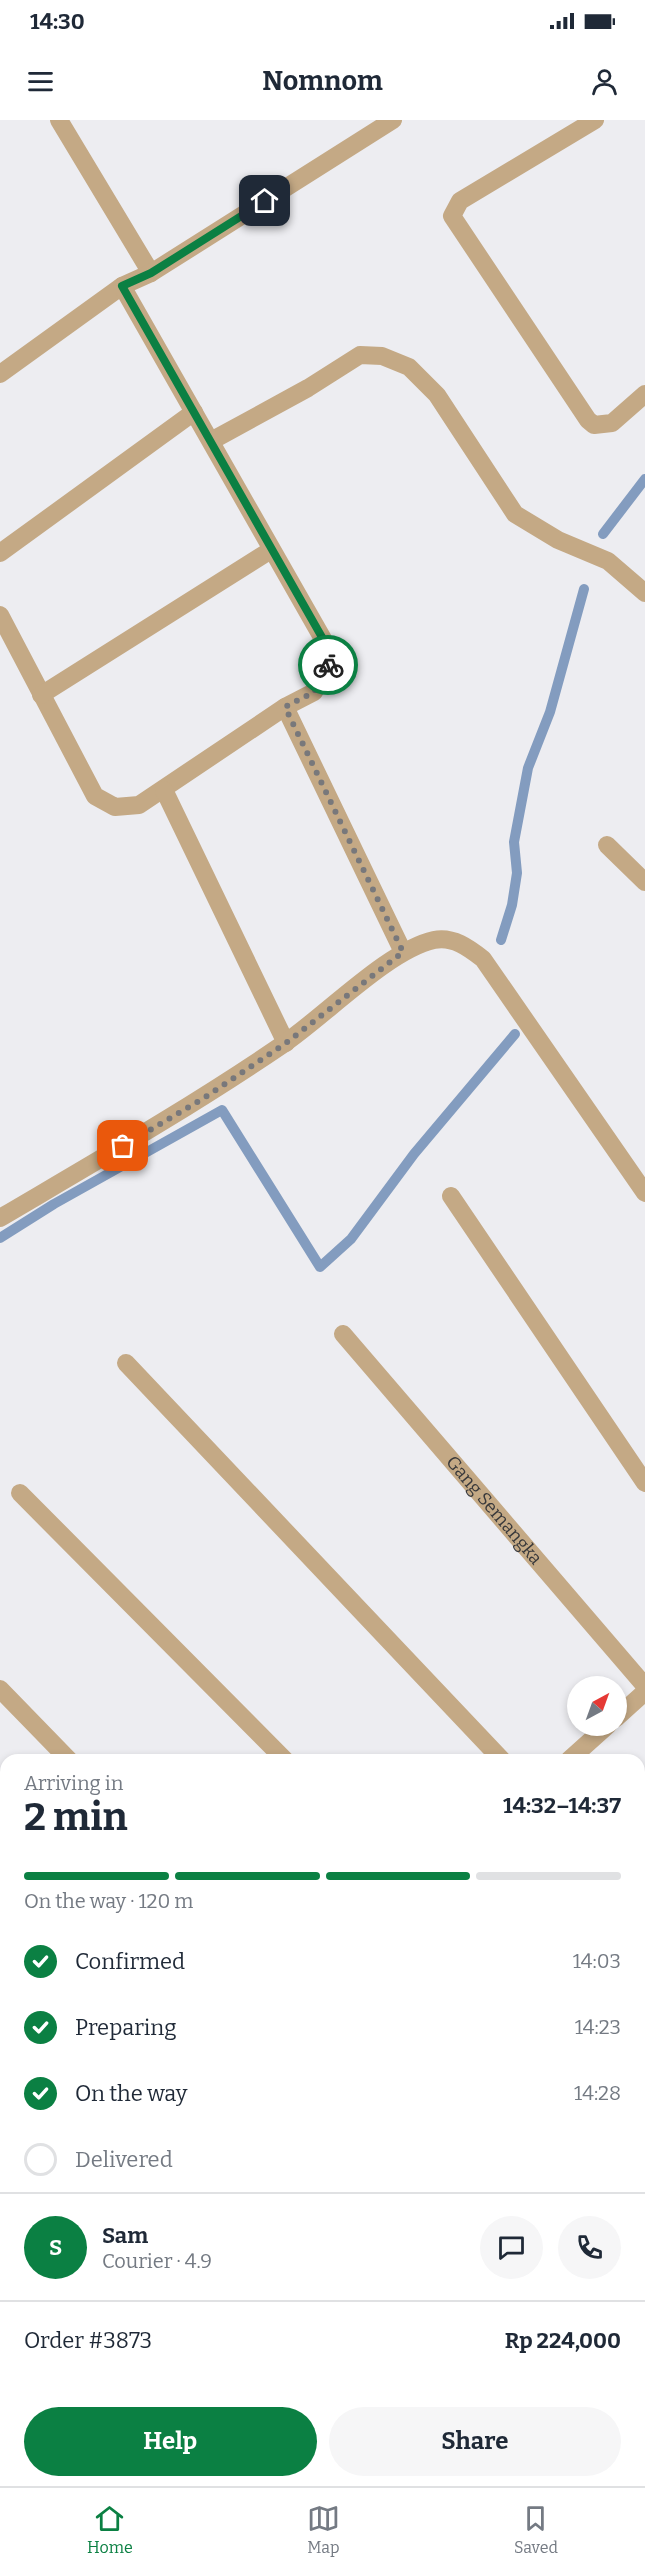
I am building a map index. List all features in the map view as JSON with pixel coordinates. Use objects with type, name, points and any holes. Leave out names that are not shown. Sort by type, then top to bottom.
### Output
[{"type":"street","points":[[59,120],[151,273]]},
{"type":"street","points":[[2,367],[122,286],[151,273],[393,120]]},
{"type":"street","points":[[595,120],[460,201],[452,216],[588,420],[594,424],[612,423],[645,394]]},
{"type":"street","points":[[0,615],[95,796],[115,807],[139,805],[285,707],[314,692],[328,666],[323,639],[122,286]]},
{"type":"street","points":[[210,441],[308,388],[360,355],[382,356],[410,367],[437,395],[515,514],[550,536],[608,561],[645,593]]},
{"type":"street","points":[[0,553],[194,412]]},
{"type":"street","points":[[41,695],[271,550]]},
{"type":"street","points":[[285,707],[403,952]]},
{"type":"street","points":[[164,790],[286,1043]]},
{"type":"street","points":[[607,845],[645,882]]},
{"type":"street","points":[[0,1218],[204,1098],[286,1043],[403,952],[436,939],[463,944],[483,959],[645,1193]]},
{"type":"street","points":[[452,1196],[645,1483]]},
{"type":"street","name":"Gang Semangka","points":[[343,1334],[645,1686]]},
{"type":"street","points":[[126,1363],[496,1754]]},
{"type":"street","points":[[20,1493],[279,1754]]},
{"type":"street","points":[[0,1689],[63,1754]]},
{"type":"street","points":[[627,1708],[645,1692]]},
{"type":"street","points":[[576,1754],[596,1736]]},
{"type":"waterway","points":[[603,534],[645,479]]},
{"type":"waterway","points":[[501,940],[512,905],[517,873],[514,842],[528,768],[550,712],[584,589]]},
{"type":"waterway","points":[[0,1238],[54,1204],[222,1110],[320,1267],[351,1239],[414,1154],[515,1034]]},
{"type":"way so far","points":[[123,1146],[204,1098],[286,1043],[403,952],[285,707],[314,692],[328,665]]},
{"type":"route","points":[[265,201],[151,273],[122,286],[323,639],[328,665]]}]
